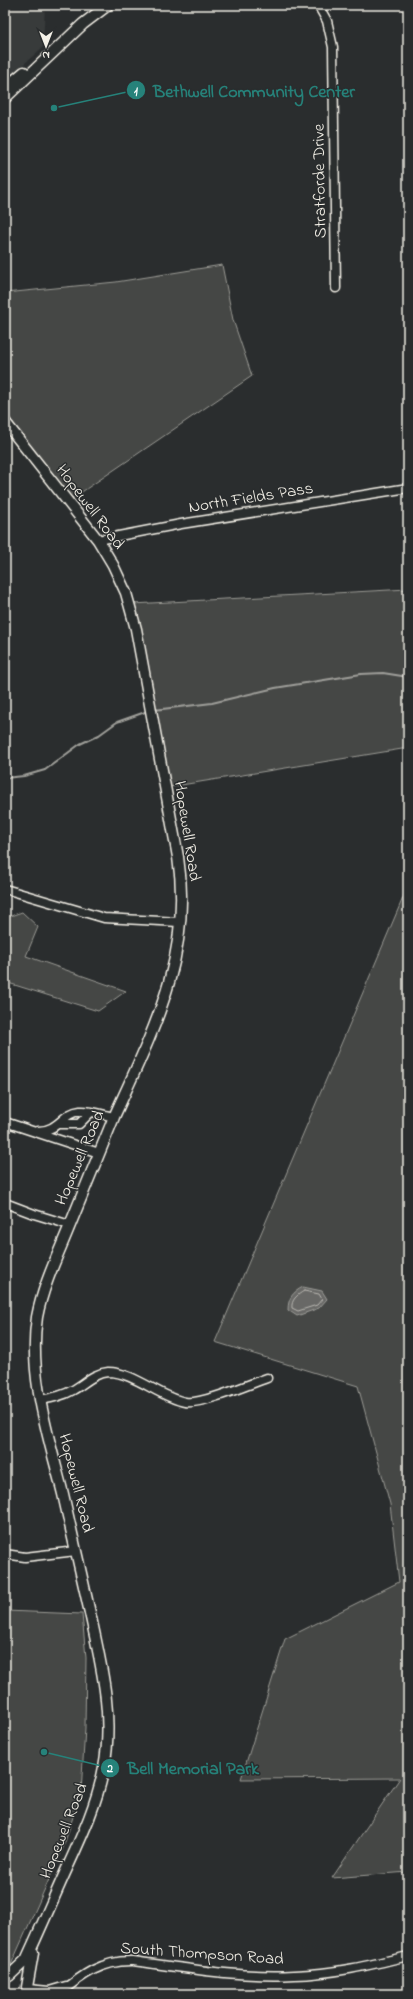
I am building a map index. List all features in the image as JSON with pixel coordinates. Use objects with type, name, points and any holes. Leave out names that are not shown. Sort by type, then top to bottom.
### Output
[{"type":"street","points":[[5,98],[83,24],[108,5]]},
{"type":"street","name":"Stratforde Drive","points":[[318,5],[327,22],[333,47],[336,288]]},
{"type":"street","points":[[5,88],[60,46]]},
{"type":"street","name":"Hopewell Road","points":[[5,422],[98,540],[114,565],[126,593],[136,629],[180,870],[179,922],[173,968],[166,998],[157,1022],[114,1117],[43,1292],[37,1319],[37,1372],[41,1400],[103,1676],[107,1702],[107,1747],[100,1785],[94,1805],[38,1936],[26,1960],[7,1977]]},
{"type":"street","name":"North Fields Pass","points":[[98,540],[181,524],[408,488]]},
{"type":"street","points":[[5,889],[104,918],[179,922]]},
{"type":"street","points":[[32,1130],[48,1131],[67,1116],[79,1111],[114,1117]]},
{"type":"street","points":[[58,1124],[79,1124],[91,1112]]},
{"type":"street","points":[[5,1122],[99,1153]]},
{"type":"street","points":[[5,1203],[70,1225]]},
{"type":"street","points":[[41,1400],[61,1396],[73,1391],[92,1377],[107,1372],[123,1375],[175,1399],[191,1402],[267,1378]]},
{"type":"street","points":[[5,1554],[37,1556],[76,1551]]},
{"type":"street","name":"Hopewell Road","points":[[28,1990],[38,1936]]},
{"type":"street","name":"South Thompson Road","points":[[59,1994],[86,1973],[100,1966],[128,1961],[229,1974],[293,1975],[346,1970],[408,1956]]},
{"type":"street","points":[[7,1977],[20,1978],[28,1990]]},
{"type":"street","name":"South Thompson Road","points":[[28,1990],[49,1991],[71,1984]]},
{"type":"shaded area","points":[[5,5],[45,5],[43,47],[5,81]]},
{"type":"shaded area","points":[[222,265],[233,320],[252,376],[67,502],[5,411],[5,293],[116,282]]},
{"type":"shaded area","points":[[408,589],[408,748],[169,787],[133,604]]},
{"type":"shaded area","points":[[408,886],[408,1872],[332,1878],[400,1778],[241,1779],[285,1639],[399,1582],[390,1504],[358,1386],[215,1342]]},
{"type":"shaded area","points":[[22,912],[38,927],[26,956],[126,991],[98,1011],[5,982],[5,918]]},
{"type":"shaded area","points":[[5,1611],[82,1614],[86,1658],[85,1728],[81,1792],[63,1848],[10,1967],[5,1970]]},
{"type":"water","points":[[303,1287],[322,1291],[327,1299],[319,1308],[297,1316],[288,1310],[289,1302],[294,1293]]},
{"type":"waterway","points":[[154,710],[212,703],[275,688],[361,674],[383,673],[408,677]]},
{"type":"waterway","points":[[5,778],[24,776],[45,770],[80,744],[99,735],[117,722],[148,711]]},
{"type":"place","name":"Bethwell Community Center","points":[[54,108]]},
{"type":"place","name":"Bell Memorial Park","points":[[44,1752]]}]
